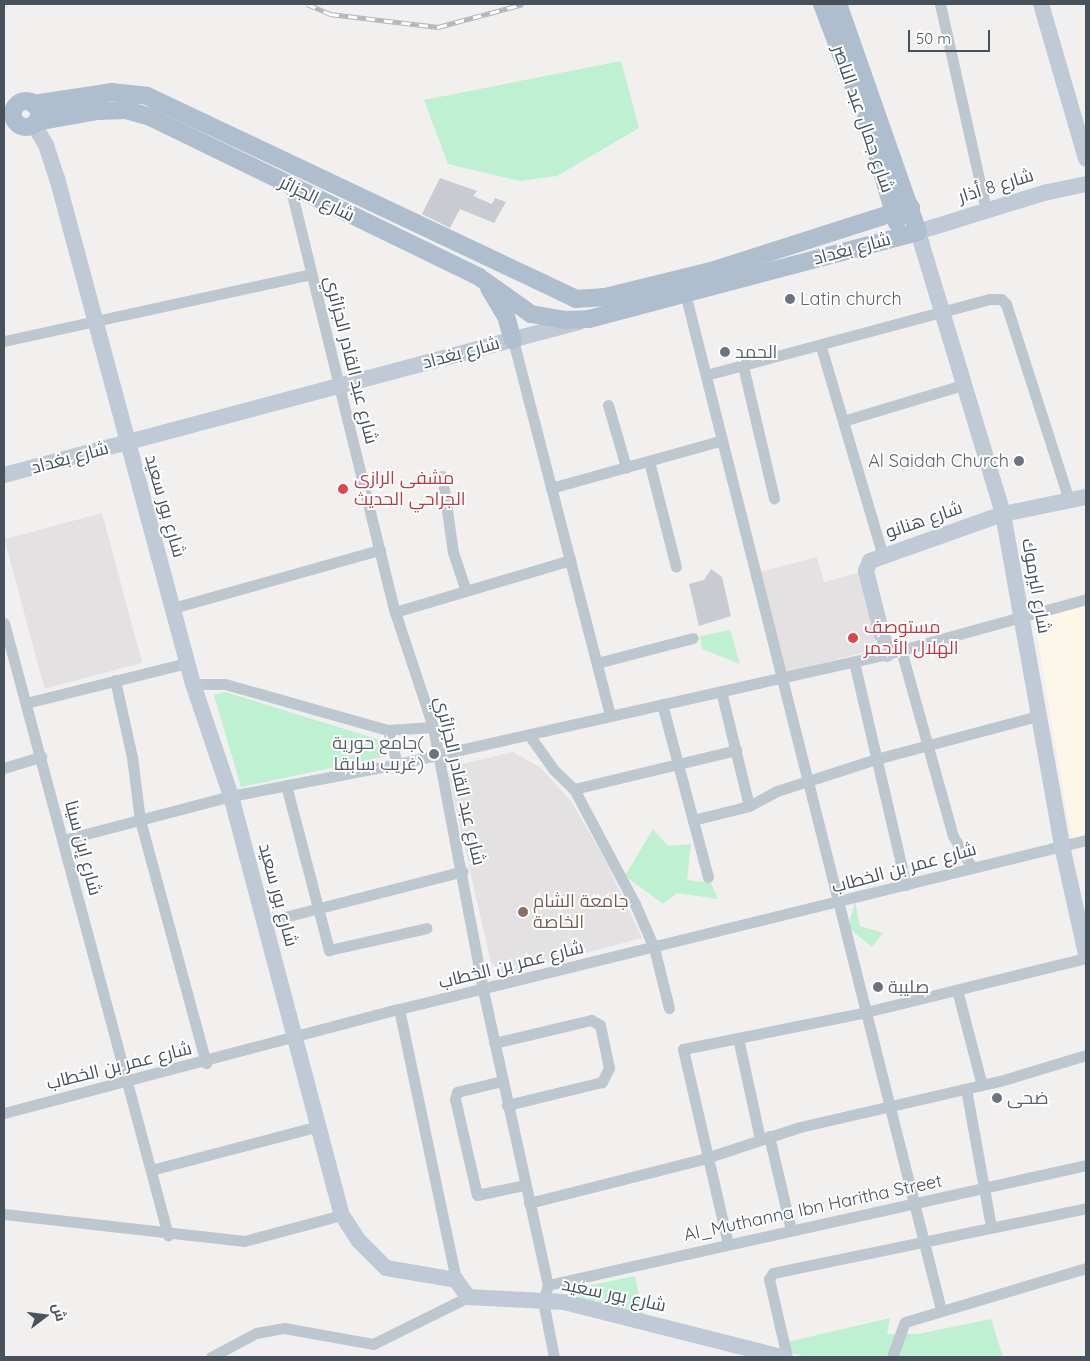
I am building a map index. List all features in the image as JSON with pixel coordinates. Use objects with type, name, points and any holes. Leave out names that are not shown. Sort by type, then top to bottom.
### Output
[{"type":"main road","name":"شارع جمال عبد الناصر","points":[[822,4],[866,118],[894,213],[910,234]]},
{"type":"main road","name":"شارع جمال عبد الناصر","points":[[838,4],[911,207],[910,234]]},
{"type":"main road","points":[[1041,4],[1086,159]]},
{"type":"main road","name":"شارع الجزائر","points":[[19,102],[111,92],[157,100],[553,291],[589,300]]},
{"type":"main road","points":[[150,118],[157,100]]},
{"type":"main road","points":[[19,102],[38,110],[23,125],[13,112],[19,102]]},
{"type":"main road","name":"شارع الجزائر","points":[[23,125],[98,111],[126,110],[150,118],[479,277],[531,314],[559,320],[589,319]]},
{"type":"main road","name":"شارع بور سعيد","points":[[23,125],[46,145],[57,178],[96,321],[126,443],[193,684],[230,796],[342,1215],[359,1241],[386,1268],[456,1280]]},
{"type":"main road","points":[[287,164],[290,186]]},
{"type":"main road","name":"شارع 8 أذار","points":[[910,234],[986,210],[1086,184]]},
{"type":"main road","name":"شارع بغداد","points":[[589,300],[711,271],[911,207]]},
{"type":"main road","name":"شارع بغداد","points":[[4,475],[910,234]]},
{"type":"main road","name":"شارع اليرموك","points":[[910,234],[940,314],[1003,514],[1062,846],[1086,956]]},
{"type":"main road","points":[[479,277],[501,305],[512,340]]},
{"type":"main road","name":"شارع هنانو","points":[[894,652],[866,571],[870,561],[1003,514],[1086,497]]},
{"type":"main road","points":[[456,1280],[468,1297]]},
{"type":"main road","name":"شارع بور سعيد","points":[[468,1297],[545,1293],[782,1357]]},
{"type":"street","points":[[940,4],[986,210]]},
{"type":"street","name":"شارع عبد القادر الجزائري","points":[[290,186],[395,612],[433,727],[437,755],[462,871],[483,990],[529,1203],[554,1357]]},
{"type":"street","points":[[4,341],[311,274]]},
{"type":"street","points":[[685,293],[706,374],[719,441],[784,677],[810,781],[837,904],[892,1106],[941,1310]]},
{"type":"street","points":[[706,374],[821,347],[989,299],[1006,304],[1069,500]]},
{"type":"street","points":[[512,340],[610,715]]},
{"type":"street","points":[[821,347],[883,556]]},
{"type":"street","points":[[742,366],[774,498]]},
{"type":"street","points":[[843,421],[962,385]]},
{"type":"street","points":[[608,405],[626,467]]},
{"type":"street","points":[[551,488],[719,441]]},
{"type":"street","points":[[649,460],[676,567]]},
{"type":"street","points":[[442,476],[453,552],[466,591]]},
{"type":"street","points":[[173,608],[380,550]]},
{"type":"street","points":[[395,612],[570,560]]},
{"type":"street","points":[[63,840],[230,796],[397,764],[854,662],[1022,618],[1086,599]]},
{"type":"street","name":"شارع إبن سينا","points":[[4,623],[6,637],[41,757],[168,1235]]},
{"type":"street","points":[[596,663],[693,638]]},
{"type":"street","points":[[894,652],[927,746],[953,836],[972,868]]},
{"type":"street","points":[[854,662],[906,885]]},
{"type":"street","points":[[26,703],[188,663]]},
{"type":"street","points":[[115,680],[132,756],[140,820],[206,1062]]},
{"type":"street","points":[[193,684],[225,684],[388,730],[433,727]]},
{"type":"street","points":[[721,691],[749,806]]},
{"type":"street","points":[[662,704],[708,877]]},
{"type":"street","points":[[693,820],[749,806],[777,791],[876,759],[1038,716]]},
{"type":"street","points":[[388,730],[397,764]]},
{"type":"street","points":[[529,735],[554,770],[574,789],[654,948],[669,1008]]},
{"type":"street","points":[[574,789],[736,750]]},
{"type":"street","points":[[4,768],[41,757]]},
{"type":"street","points":[[286,785],[330,950],[427,928]]},
{"type":"street","name":"شارع عمر بن الخطاب","points":[[4,1113],[206,1062],[399,1009],[837,904],[1086,840]]},
{"type":"street","points":[[265,922],[462,871]]},
{"type":"street","points":[[728,1244],[681,1052],[738,1038],[866,1012],[1086,956]]},
{"type":"street","points":[[957,990],[982,1085]]},
{"type":"street","points":[[399,1009],[456,1280]]},
{"type":"street","points":[[494,1043],[591,1020],[600,1025],[609,1068],[602,1082],[508,1105]]},
{"type":"street","points":[[738,1038],[791,1230]]},
{"type":"street","points":[[529,1203],[707,1158],[765,1138],[982,1085],[1086,1055]]},
{"type":"street","points":[[502,1081],[457,1092],[455,1100],[476,1193],[481,1196],[525,1185]]},
{"type":"street","points":[[966,1089],[991,1226]]},
{"type":"street","points":[[151,1170],[319,1126]]},
{"type":"street","name":"Al_Muthanna Ibn Haritha Street","points":[[545,1293],[728,1244],[1086,1165]]},
{"type":"street","points":[[787,1357],[770,1281],[773,1273],[991,1226],[1086,1208]]},
{"type":"street","points":[[4,1214],[168,1235],[244,1242],[342,1215]]},
{"type":"street","points":[[892,1357],[905,1322],[1086,1268]]},
{"type":"street","points":[[211,1357],[256,1333],[284,1328],[373,1344],[468,1297]]},
{"type":"shaded area","points":[[102,513],[142,663],[45,689],[4,539]]},
{"type":"shaded area","points":[[817,557],[824,582],[861,572],[881,648],[786,673],[760,572]]},
{"type":"shaded area","points":[[1086,603],[1086,838],[1072,842],[1034,617]]},
{"type":"shaded area","points":[[513,752],[541,768],[571,801],[602,854],[642,938],[505,974],[491,963],[449,778],[457,765]]},
{"type":"green space","points":[[621,61],[639,128],[557,176],[519,181],[448,164],[424,100]]},
{"type":"green space","points":[[730,630],[740,664],[702,649],[700,636]]},
{"type":"green space","points":[[225,692],[380,740],[383,757],[241,787],[214,695]]},
{"type":"green space","points":[[653,829],[668,846],[691,844],[687,880],[711,883],[718,899],[677,893],[663,904],[625,876]]},
{"type":"green space","points":[[855,902],[860,926],[883,933],[872,947],[848,927]]},
{"type":"green space","points":[[635,1276],[643,1314],[581,1299],[575,1292],[577,1288]]},
{"type":"green space","points":[[890,1318],[887,1334],[918,1334],[991,1319],[1003,1357],[807,1357],[790,1353],[787,1342]]},
{"type":"building","points":[[440,178],[477,191],[473,196],[492,204],[495,198],[506,202],[494,223],[460,209],[450,228],[422,214]]},
{"type":"building","points":[[711,569],[722,577],[731,616],[699,626],[689,584],[704,580]]},
{"type":"railway","points":[[307,4],[330,14],[438,27],[523,4]]},
{"type":"place","name":"Latin church","points":[[790,299]]},
{"type":"place","name":"الحمد","points":[[725,352]]},
{"type":"place","name":"Al Saidah Church","points":[[1019,461]]},
{"type":"place","name":"مشفى الرازي الجراحي الحديث","points":[[343,489]]},
{"type":"place","name":"مستوصف الهلال الأحمر","points":[[853,638]]},
{"type":"place","name":"جامع حورية( غريب سابقا)","points":[[434,754]]},
{"type":"place","name":"جامعة الشام الخاصة","points":[[523,912]]},
{"type":"place","name":"صليبة","points":[[878,987]]},
{"type":"place","name":"ضحى","points":[[997,1098]]}]
